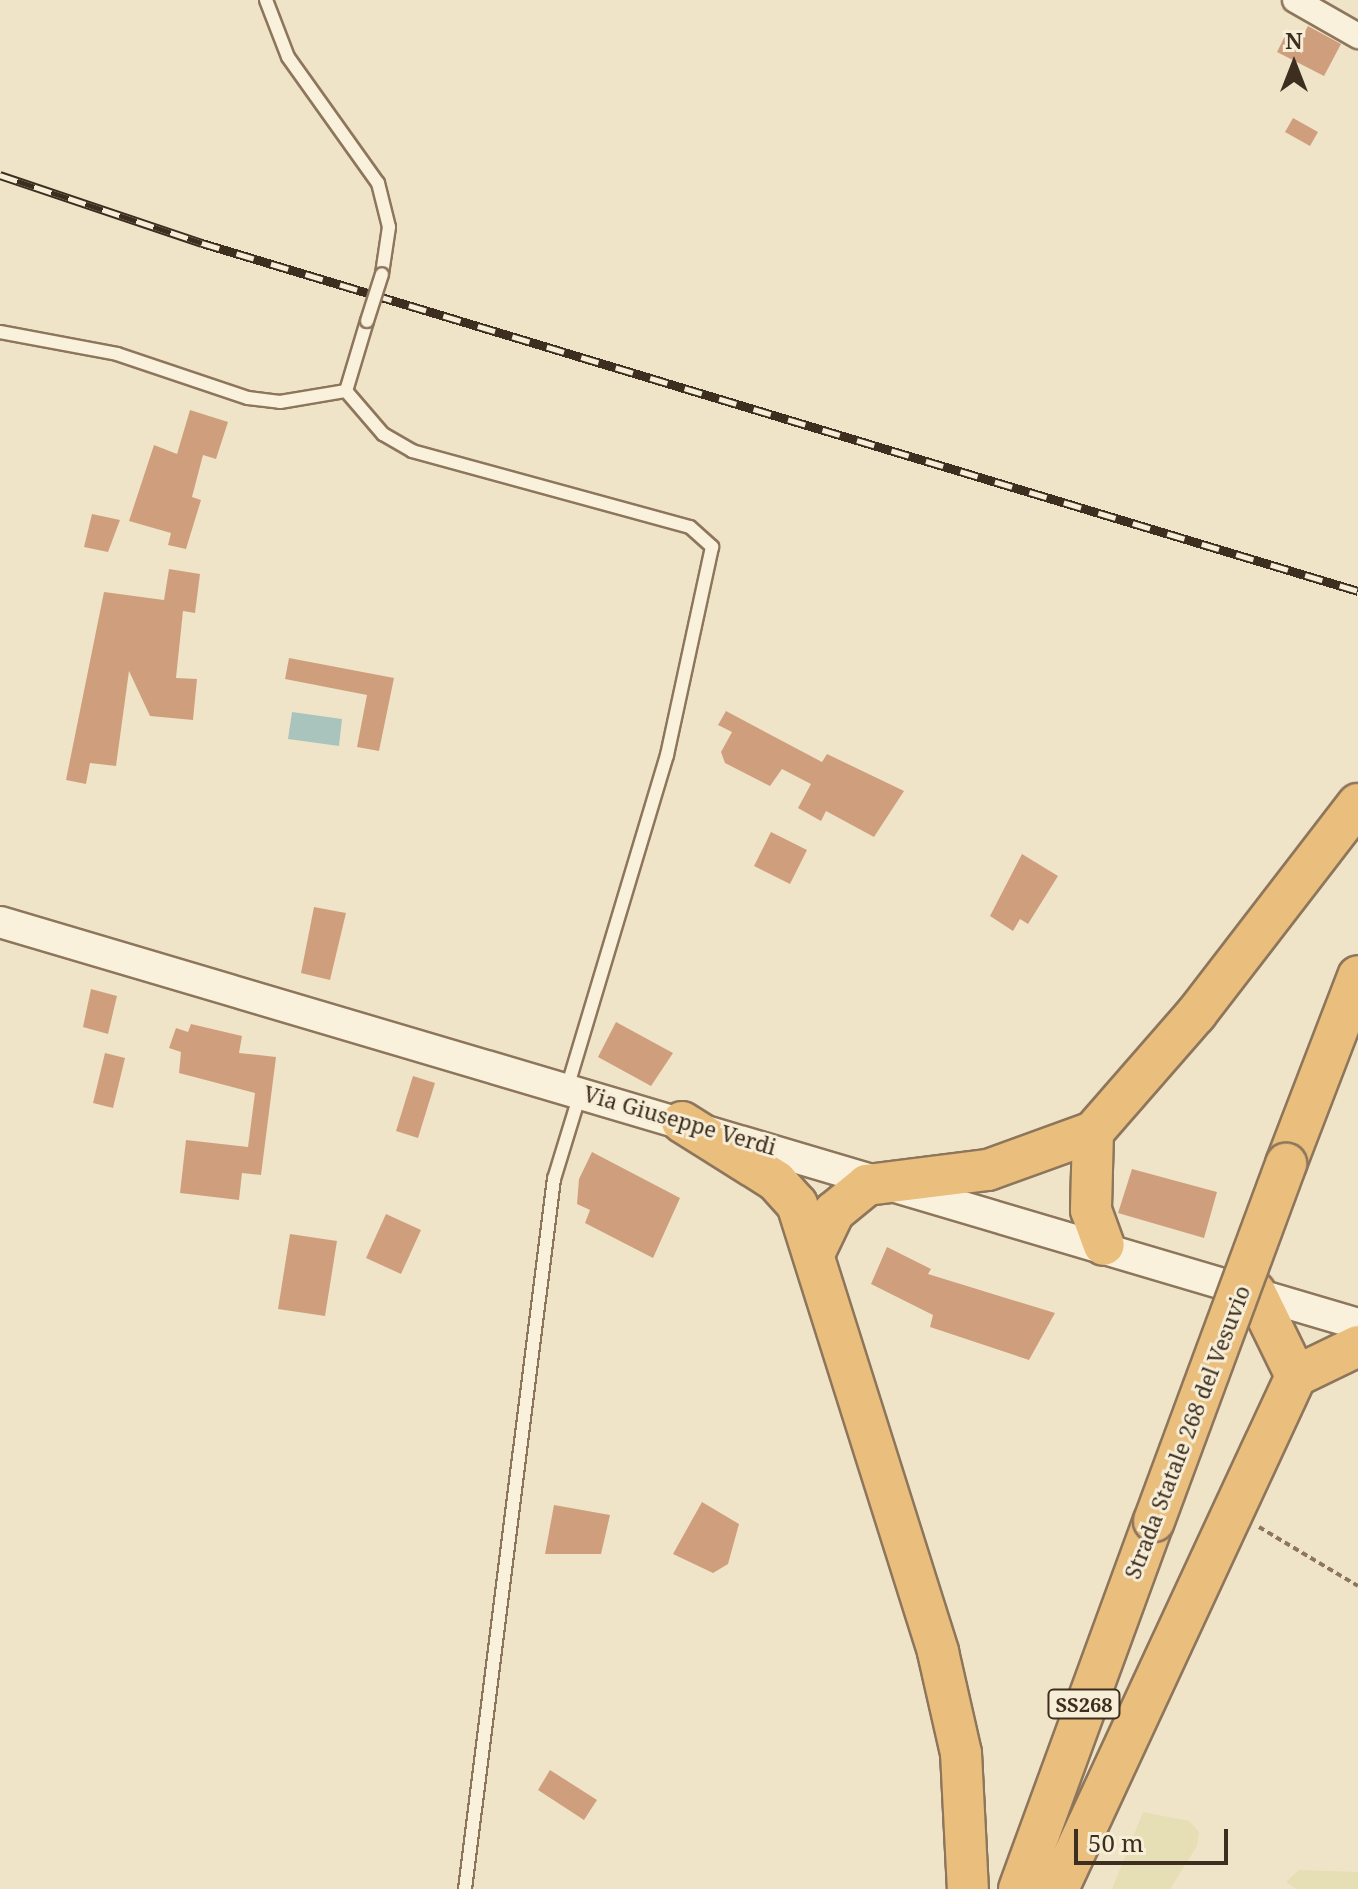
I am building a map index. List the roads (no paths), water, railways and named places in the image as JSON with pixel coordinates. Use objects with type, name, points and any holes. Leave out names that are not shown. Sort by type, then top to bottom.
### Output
[{"type":"highway","points":[[814,1254],[834,1212],[884,1178],[988,1170],[1093,1132],[1196,1014],[1358,804]]},
{"type":"highway","name":"Strada Statale 268 del Vesuvio","points":[[1019,1889],[1358,976]]},
{"type":"highway","points":[[682,1122],[776,1181],[797,1204],[938,1652],[961,1753],[968,1889]]},
{"type":"highway","points":[[1093,1132],[1091,1210],[1104,1245]]},
{"type":"highway","points":[[1255,1292],[1296,1376]]},
{"type":"highway","points":[[1058,1889],[1296,1376],[1358,1346]]},
{"type":"street","points":[[1295,0],[1358,36]]},
{"type":"street","name":"Via Giuseppe Verdi","points":[[0,922],[884,1178],[1358,1324]]},
{"type":"lane","points":[[266,0],[288,57],[378,183],[389,227],[382,274],[346,391]]},
{"type":"lane","points":[[0,332],[117,354],[248,398],[280,402],[346,391]]},
{"type":"lane","points":[[346,391],[383,434],[412,451],[690,527],[712,547],[667,755],[574,1090],[554,1179],[465,1889]]},
{"type":"water","points":[[292,712],[342,719],[339,746],[288,739]]},
{"type":"railway","points":[[0,175],[202,243],[1358,591]]}]
